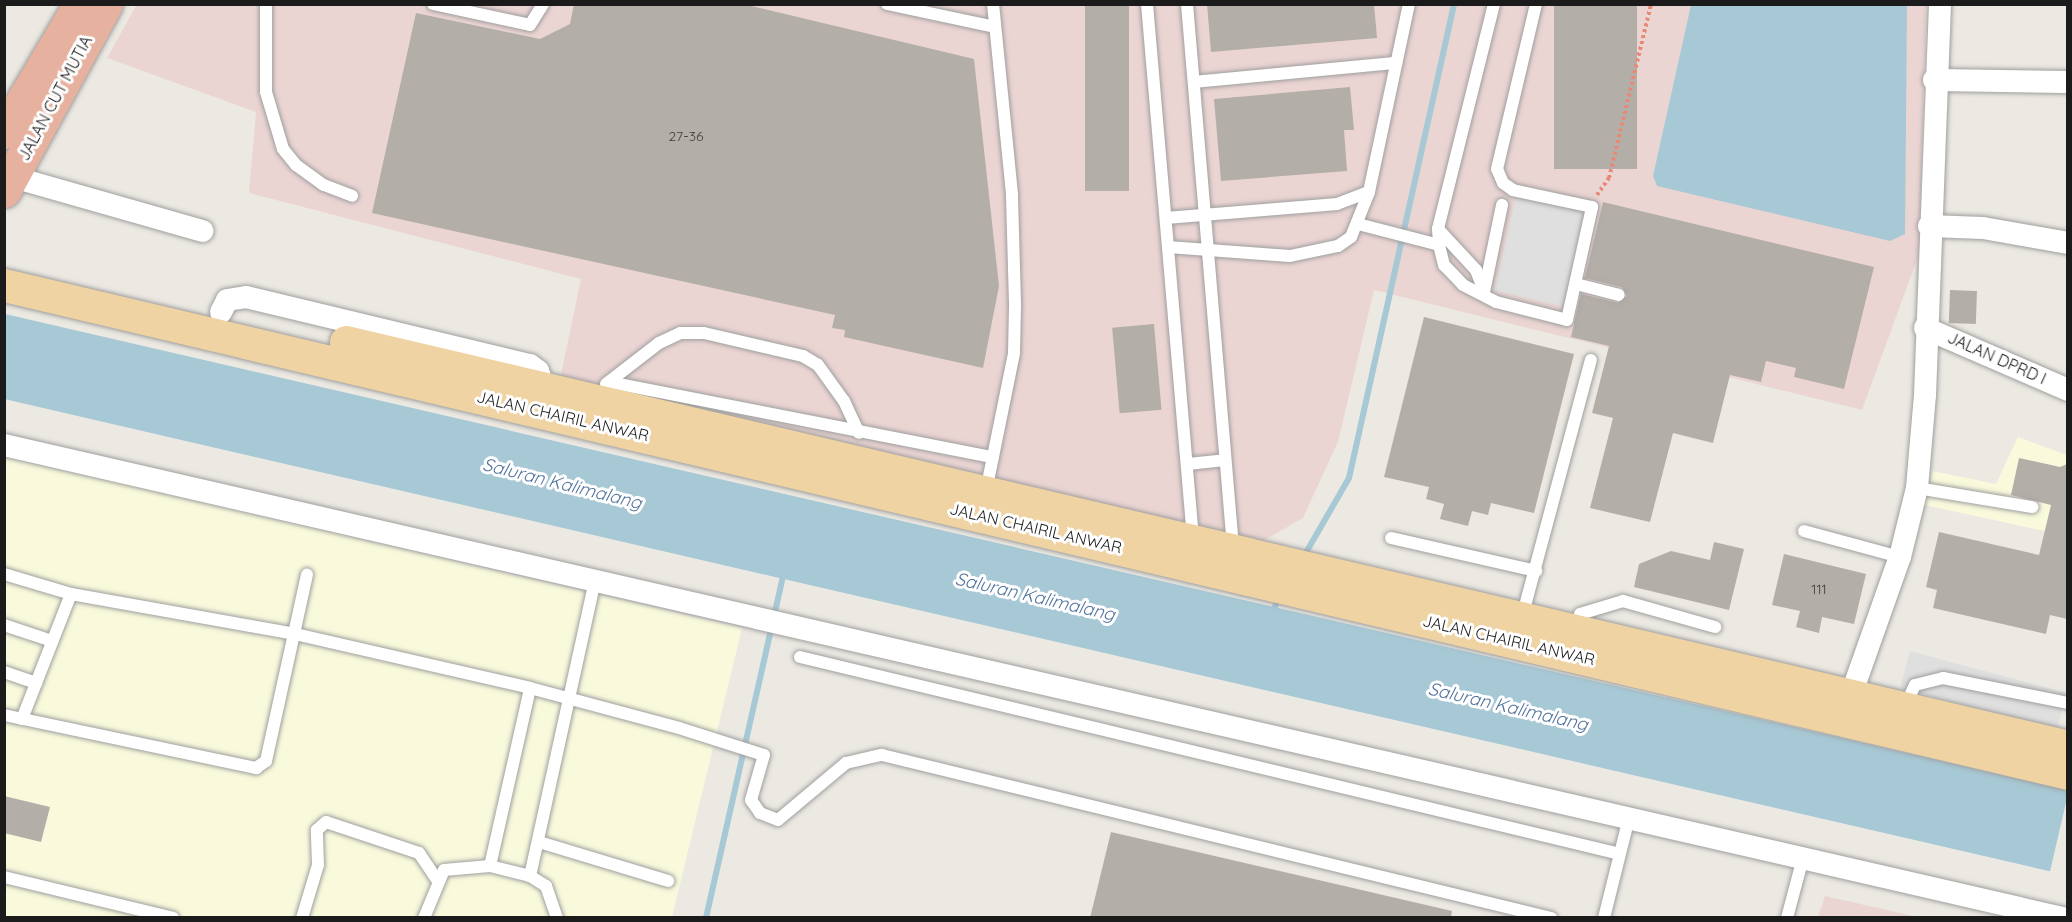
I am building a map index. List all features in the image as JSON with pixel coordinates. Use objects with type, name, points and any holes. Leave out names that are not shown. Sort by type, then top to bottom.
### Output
[{"type":"highway","name":"JALAN CUT MUTIA","points":[[4,132],[80,4]]},
{"type":"highway","name":"JALAN CUT MUTIA","points":[[8,187],[106,4]]},
{"type":"highway","points":[[4,86],[46,63]]},
{"type":"main road","name":"JALAN CHAIRIL ANWAR","points":[[4,261],[221,312],[542,399],[599,390],[983,503],[1193,540],[1233,550],[1264,570]]},
{"type":"main road","name":"JALAN CHAIRIL ANWAR","points":[[4,285],[542,399],[1847,707],[1905,708],[2067,747]]},
{"type":"main road","name":"JALAN CHAIRIL ANWAR","points":[[1519,629],[1577,630],[2067,773]]},
{"type":"street","points":[[1847,707],[1900,556],[1917,488],[1934,80],[1940,4]]},
{"type":"street","points":[[1934,80],[2067,82]]},
{"type":"street","points":[[8,187],[202,231]]},
{"type":"street","points":[[1929,226],[1983,228],[2067,243]]},
{"type":"street","name":"JALAN DPRD I","points":[[1925,328],[2067,390]]},
{"type":"street","points":[[4,445],[2062,918]]},
{"type":"lane","points":[[266,4],[266,92],[283,149],[296,165],[324,184],[352,196]]},
{"type":"lane","points":[[434,4],[530,25],[543,4]]},
{"type":"lane","points":[[887,4],[995,27]]},
{"type":"lane","points":[[983,503],[1014,353],[1015,304],[1012,194],[993,4]]},
{"type":"lane","points":[[1147,4],[1193,540]]},
{"type":"lane","points":[[1187,4],[1233,550]]},
{"type":"lane","points":[[1168,247],[1256,257],[1321,252],[1345,242],[1358,224],[1369,192],[1408,4]]},
{"type":"lane","points":[[1494,4],[1438,229],[1438,245],[1451,273],[1463,285],[1484,292],[1496,302],[1567,320],[1592,207],[1513,190],[1503,183],[1497,168],[1536,4]]},
{"type":"lane","points":[[1194,82],[1396,63]]},
{"type":"lane","points":[[1166,218],[1205,213],[1337,204],[1369,192]]},
{"type":"lane","points":[[1484,292],[1502,205]]},
{"type":"lane","points":[[1358,224],[1438,245]]},
{"type":"lane","points":[[1438,229],[1476,270],[1484,292]]},
{"type":"lane","points":[[1576,284],[1619,295]]},
{"type":"lane","points":[[599,390],[659,343],[680,333],[704,333],[803,356],[818,365],[844,401],[859,433]]},
{"type":"lane","points":[[1519,629],[1591,360]]},
{"type":"lane","points":[[599,390],[993,457]]},
{"type":"lane","points":[[1188,464],[1225,460]]},
{"type":"lane","points":[[1917,488],[2032,507]]},
{"type":"lane","points":[[1804,531],[1900,556]]},
{"type":"lane","points":[[1391,538],[1536,571]]},
{"type":"lane","points":[[4,574],[71,594],[295,634],[570,697],[764,755],[765,760],[751,800],[760,813],[778,820],[846,763],[882,755],[1551,918]]},
{"type":"lane","points":[[4,715],[256,768],[266,761],[307,574]]},
{"type":"lane","points":[[530,876],[595,580]]},
{"type":"lane","points":[[22,719],[71,594]]},
{"type":"lane","points":[[1577,630],[1580,614],[1623,601],[1716,627]]},
{"type":"lane","points":[[4,625],[52,641]]},
{"type":"lane","points":[[800,657],[1620,854]]},
{"type":"lane","points":[[4,672],[36,682]]},
{"type":"lane","points":[[1905,708],[1915,685],[1943,678],[2067,703]]},
{"type":"lane","points":[[490,866],[530,688]]},
{"type":"lane","points":[[1604,918],[1629,818]]},
{"type":"lane","points":[[302,918],[318,865],[317,830],[326,822],[419,853],[438,881]]},
{"type":"lane","points":[[539,842],[668,881]]},
{"type":"lane","points":[[1787,918],[1803,858]]},
{"type":"lane","points":[[424,918],[444,870],[455,867],[490,866],[530,876],[546,886],[557,918]]},
{"type":"lane","points":[[4,877],[173,918]]},
{"type":"path","points":[[1599,189],[1609,178],[1651,4]]},
{"type":"shaded area","points":[[137,4],[1926,5],[1919,254],[1862,410],[1374,290],[1338,442],[1303,518],[1263,541],[560,379],[581,279],[249,193],[256,112],[107,58]]},
{"type":"shaded area","points":[[1516,197],[1588,214],[1567,307],[1494,291]]},
{"type":"shaded area","points":[[2018,437],[2067,455],[2067,536],[1925,505],[1932,471],[1996,484]]},
{"type":"shaded area","points":[[5,456],[742,628],[672,917],[5,918]]},
{"type":"shaded area","points":[[1910,651],[2066,693],[2057,730],[1900,688]]},
{"type":"shaded area","points":[[1825,896],[1918,917],[1818,917]]},
{"type":"water","points":[[1691,5],[1907,5],[1905,234],[1890,241],[1657,186],[1653,176]]},
{"type":"water","name":"Saluran Kalimalang","points":[[5,314],[2068,790],[2050,871],[4,399]]},
{"type":"building","points":[[574,4],[743,4],[974,59],[999,286],[983,368],[844,337],[845,330],[832,328],[835,315],[372,213],[416,13],[540,39],[570,24]]},
{"type":"building","points":[[1085,4],[1129,4],[1129,191],[1085,191]]},
{"type":"building","points":[[1207,4],[1374,4],[1377,38],[1211,52]]},
{"type":"building","points":[[1554,4],[1637,4],[1637,169],[1554,169]]},
{"type":"building","points":[[1350,87],[1354,130],[1344,130],[1347,171],[1221,181],[1214,99]]},
{"type":"building","points":[[1603,202],[1874,267],[1844,389],[1794,377],[1796,368],[1766,361],[1761,382],[1730,375],[1713,443],[1673,433],[1650,522],[1590,508],[1613,418],[1592,413],[1609,346],[1571,337],[1581,294],[1618,303],[1627,296],[1622,287],[1585,278]]},
{"type":"building","points":[[1950,290],[1977,291],[1976,324],[1949,323]]},
{"type":"building","points":[[1424,317],[1574,354],[1534,513],[1491,503],[1488,515],[1472,511],[1468,526],[1440,519],[1444,504],[1426,499],[1429,487],[1384,477]]},
{"type":"building","points":[[1154,324],[1161,410],[1120,413],[1112,328]]},
{"type":"building","points":[[2019,458],[2060,467],[2067,464],[2067,619],[2050,615],[2046,634],[1933,608],[1937,590],[1926,587],[1939,532],[2039,555],[2051,505],[2011,495]]},
{"type":"building","points":[[1714,542],[1744,549],[1729,610],[1634,587],[1639,564],[1671,551],[1710,560]]},
{"type":"building","points":[[1784,554],[1866,574],[1854,624],[1822,617],[1819,633],[1796,627],[1800,611],[1772,605]]},
{"type":"building","points":[[4,796],[50,807],[41,842],[4,833]]},
{"type":"building","points":[[1111,832],[1452,911],[1451,918],[1090,918]]},
{"type":"waterway","points":[[1304,556],[1349,478],[1454,4]]},
{"type":"waterway","points":[[706,918],[784,573]]},
{"type":"waterway","points":[[1268,619],[1281,596]]}]
